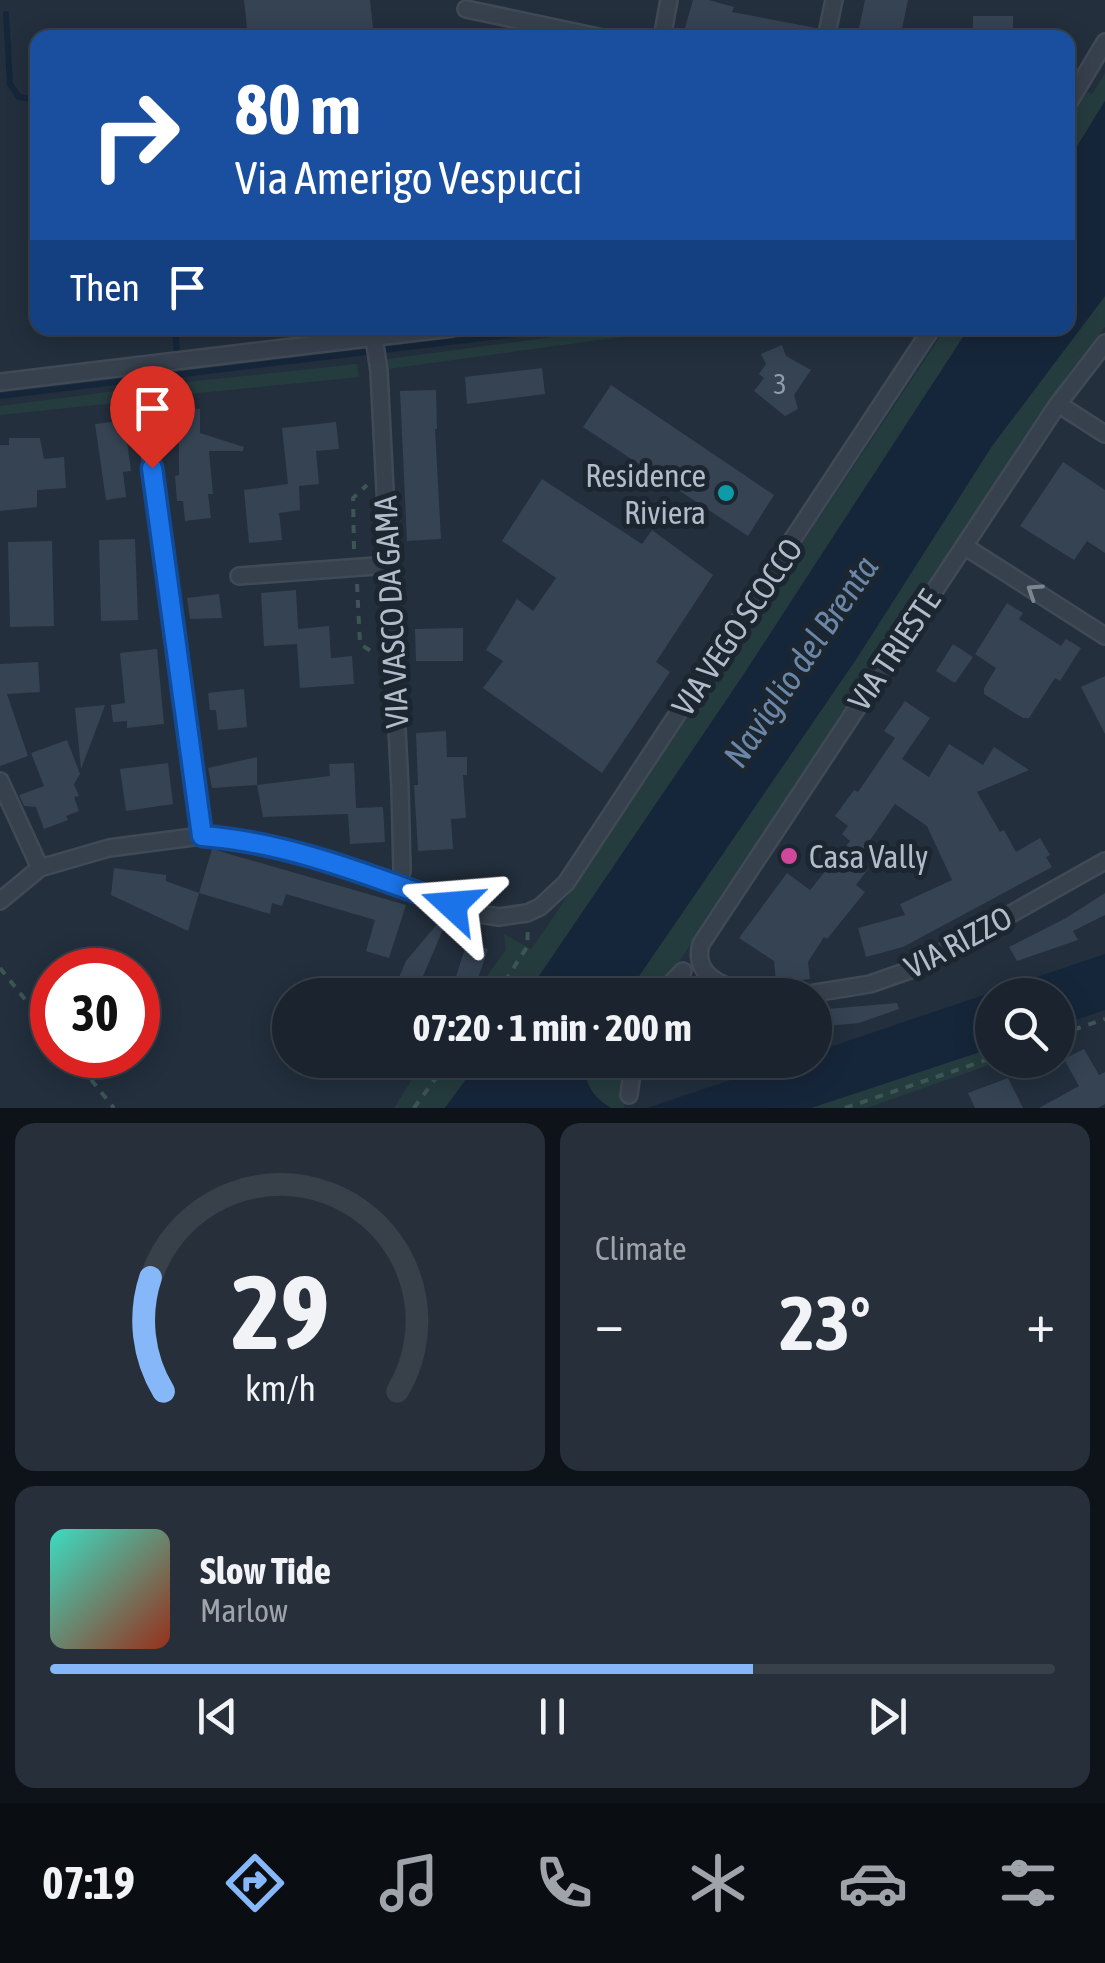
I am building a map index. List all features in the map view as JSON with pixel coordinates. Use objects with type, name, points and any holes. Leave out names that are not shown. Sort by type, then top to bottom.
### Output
[{"type":"street","points":[[664,30],[670,0]]},
{"type":"street","points":[[828,30],[834,0]]},
{"type":"street","points":[[466,9],[565,30]]},
{"type":"street","points":[[1075,92],[1105,42]]},
{"type":"street","points":[[0,382],[140,370],[413,335]]},
{"type":"street","name":"VIA VEGO SCOCCO","points":[[528,913],[553,898],[566,883],[927,335]]},
{"type":"street","name":"VIA VASCO DA GAMA","points":[[374,342],[379,371],[400,805],[402,871],[398,886]]},
{"type":"street","name":"VIA TRIESTE","points":[[711,978],[699,965],[701,944],[1058,404],[1105,343]]},
{"type":"street","points":[[140,370],[202,836]]},
{"type":"street","points":[[1058,404],[1105,434]]},
{"type":"street","points":[[964,546],[1105,636]]},
{"type":"street","points":[[239,576],[389,565]]},
{"type":"street","points":[[0,781],[40,868]]},
{"type":"street","points":[[0,901],[40,868],[109,848],[202,836],[251,842],[479,914],[499,917],[528,913]]},
{"type":"street","name":"VIA RIZZO","points":[[832,990],[870,984],[913,970],[1105,861]]},
{"type":"street","points":[[676,978],[683,971]]},
{"type":"street","points":[[628,1095],[631,1078]]},
{"type":"path","points":[[354,559],[353,498],[367,484]]},
{"type":"path","points":[[356,584],[360,644],[376,654]]},
{"type":"path","points":[[507,978],[527,947],[528,913]]},
{"type":"path","points":[[0,968],[30,1005]]},
{"type":"path","points":[[1075,1029],[1105,1019]]},
{"type":"path","points":[[845,1108],[975,1064]]},
{"type":"path","points":[[90,1078],[114,1108]]},
{"type":"path","points":[[414,1108],[436,1078]]},
{"type":"green space","points":[[1105,73],[1105,101],[1075,150],[1075,112],[1087,92],[1092,94]]},
{"type":"green space","points":[[1105,296],[1105,327],[1019,447],[669,977],[638,978],[857,658],[992,446]]},
{"type":"green space","points":[[568,335],[636,335],[388,369],[387,359]]},
{"type":"green space","points":[[941,335],[964,335],[696,747],[538,978],[485,978],[506,950],[504,934],[531,949]]},
{"type":"green space","points":[[357,364],[359,377],[150,398],[149,386]]},
{"type":"green space","points":[[132,389],[134,401],[0,415],[0,406]]},
{"type":"green space","points":[[975,1054],[975,1070],[867,1108],[811,1108]]},
{"type":"green space","points":[[413,1078],[467,1078],[445,1108],[394,1108]]},
{"type":"green space","points":[[586,1078],[627,1078],[624,1108],[611,1108],[598,1099]]},
{"type":"water","name":"Naviglio del Brenta","points":[[1105,101],[1105,296],[992,446],[857,658],[638,978],[538,978],[744,674],[964,335],[1075,335],[1075,150]]},
{"type":"water","points":[[1105,954],[1105,1010],[1075,1020],[1075,978],[1034,978]]},
{"type":"water","points":[[975,998],[975,1054],[811,1108],[647,1108],[736,1078],[832,1078],[832,1046]]},
{"type":"water","points":[[467,1078],[587,1078],[598,1099],[611,1108],[445,1108]]},
{"type":"building","points":[[244,0],[370,0],[373,30],[247,30]]},
{"type":"building","points":[[693,0],[709,0],[734,7],[732,12],[816,28],[816,30],[684,30]]},
{"type":"building","points":[[865,0],[908,0],[902,30],[859,30]]},
{"type":"building","points":[[973,16],[1013,16],[1013,30],[973,30]]},
{"type":"building","points":[[782,345],[786,356],[811,370],[794,395],[798,409],[785,416],[754,391],[764,378],[759,374],[766,364],[761,354]]},
{"type":"building","points":[[542,368],[545,394],[467,404],[465,377]]},
{"type":"building","points":[[611,385],[774,495],[748,536],[583,427]]},
{"type":"building","points":[[436,390],[441,539],[407,541],[400,391]]},
{"type":"building","points":[[164,409],[200,409],[200,433],[244,447],[243,451],[209,451],[211,518],[185,521],[183,501],[177,501],[175,476],[179,475],[179,436],[164,436]]},
{"type":"building","points":[[120,421],[125,427],[131,471],[123,472],[126,497],[106,500],[95,424]]},
{"type":"building","points":[[336,422],[339,449],[316,451],[319,484],[299,486],[300,510],[279,513],[282,540],[249,543],[244,490],[288,484],[282,428]]},
{"type":"building","points":[[9,438],[40,438],[44,459],[64,457],[66,488],[37,490],[37,507],[0,511],[0,445],[9,445]]},
{"type":"building","points":[[1063,462],[1105,490],[1105,553],[1087,541],[1074,560],[1020,526]]},
{"type":"building","points":[[542,479],[642,544],[652,530],[713,575],[656,662],[670,672],[602,773],[483,688],[503,661],[486,650],[517,599],[533,611],[556,578],[502,541]]},
{"type":"building","points":[[135,539],[138,620],[101,621],[99,540]]},
{"type":"building","points":[[52,541],[54,626],[10,627],[8,542]]},
{"type":"building","points":[[296,590],[298,629],[329,626],[331,658],[352,656],[354,684],[300,688],[297,644],[264,646],[261,593]]},
{"type":"building","points":[[219,594],[222,618],[190,619],[187,598]]},
{"type":"building","points":[[1007,603],[1023,613],[1019,619],[1061,646],[1066,639],[1081,648],[1029,718],[984,694],[996,668],[975,654]]},
{"type":"building","points":[[463,628],[463,661],[416,661],[415,629]]},
{"type":"building","points":[[953,644],[973,657],[955,683],[936,671]]},
{"type":"building","points":[[157,649],[164,724],[127,728],[127,721],[113,722],[111,705],[125,703],[120,653]]},
{"type":"building","points":[[38,662],[40,692],[7,694],[28,756],[0,766],[0,664]]},
{"type":"building","points":[[1105,676],[1105,734],[1081,687]]},
{"type":"building","points":[[244,689],[247,727],[218,730],[216,710],[210,710],[208,693]]},
{"type":"building","points":[[905,701],[930,718],[902,759],[929,777],[949,744],[983,765],[994,747],[1029,770],[977,792],[1016,852],[1040,838],[1052,867],[903,947],[866,957],[858,928],[905,915],[900,904],[952,880],[927,826],[895,804],[857,859],[868,869],[856,885],[865,892],[827,939],[824,937],[808,962],[810,978],[776,978],[774,961],[739,938],[787,873],[810,890],[850,841],[842,834],[848,826],[835,816],[854,790],[858,792],[895,738],[884,731]]},
{"type":"building","points":[[105,705],[100,719],[81,769],[75,708]]},
{"type":"building","points":[[446,731],[447,757],[467,757],[467,775],[463,775],[466,818],[451,819],[453,849],[418,851],[416,733]]},
{"type":"building","points":[[67,740],[80,774],[74,784],[79,811],[44,829],[36,807],[24,806],[19,795],[44,786],[31,753]]},
{"type":"building","points":[[257,757],[257,785],[212,788],[208,768]]},
{"type":"building","points":[[168,763],[173,804],[126,811],[120,769]]},
{"type":"building","points":[[354,763],[356,808],[383,807],[385,842],[350,844],[348,814],[263,817],[257,785],[330,776],[329,764]]},
{"type":"building","points":[[212,849],[406,905],[389,958],[366,951],[375,920],[286,894],[282,906],[272,903],[270,914],[199,893]]},
{"type":"building","points":[[114,868],[166,875],[166,881],[199,893],[188,931],[111,895]]},
{"type":"building","points":[[1105,893],[1105,915],[1073,931],[1078,940],[1017,961],[1009,947]]},
{"type":"building","points":[[444,916],[448,918],[422,978],[399,978],[406,961]]},
{"type":"building","points":[[467,942],[488,949],[478,978],[456,978]]},
{"type":"building","points":[[897,1003],[899,1009],[859,1023],[832,1025],[832,1009]]},
{"type":"building","points":[[1084,1049],[1099,1075],[1105,1072],[1105,1104],[1098,1108],[1039,1108],[1079,1086],[1075,1078],[1075,1054]]},
{"type":"building","points":[[1008,1078],[1023,1108],[975,1108],[968,1093]]},
{"type":"waterway","points":[[6,14],[10,84],[19,97],[30,99]]},
{"type":"waterway","points":[[176,335],[177,351]]},
{"type":"waterway","points":[[0,396],[507,335]]},
{"type":"place","name":"Residence Riviera","points":[[726,493]]},
{"type":"place","name":"Casa Vally","points":[[789,856]]},
{"type":"route","points":[[152,468],[202,836],[251,842],[302,855],[452,905]]}]
